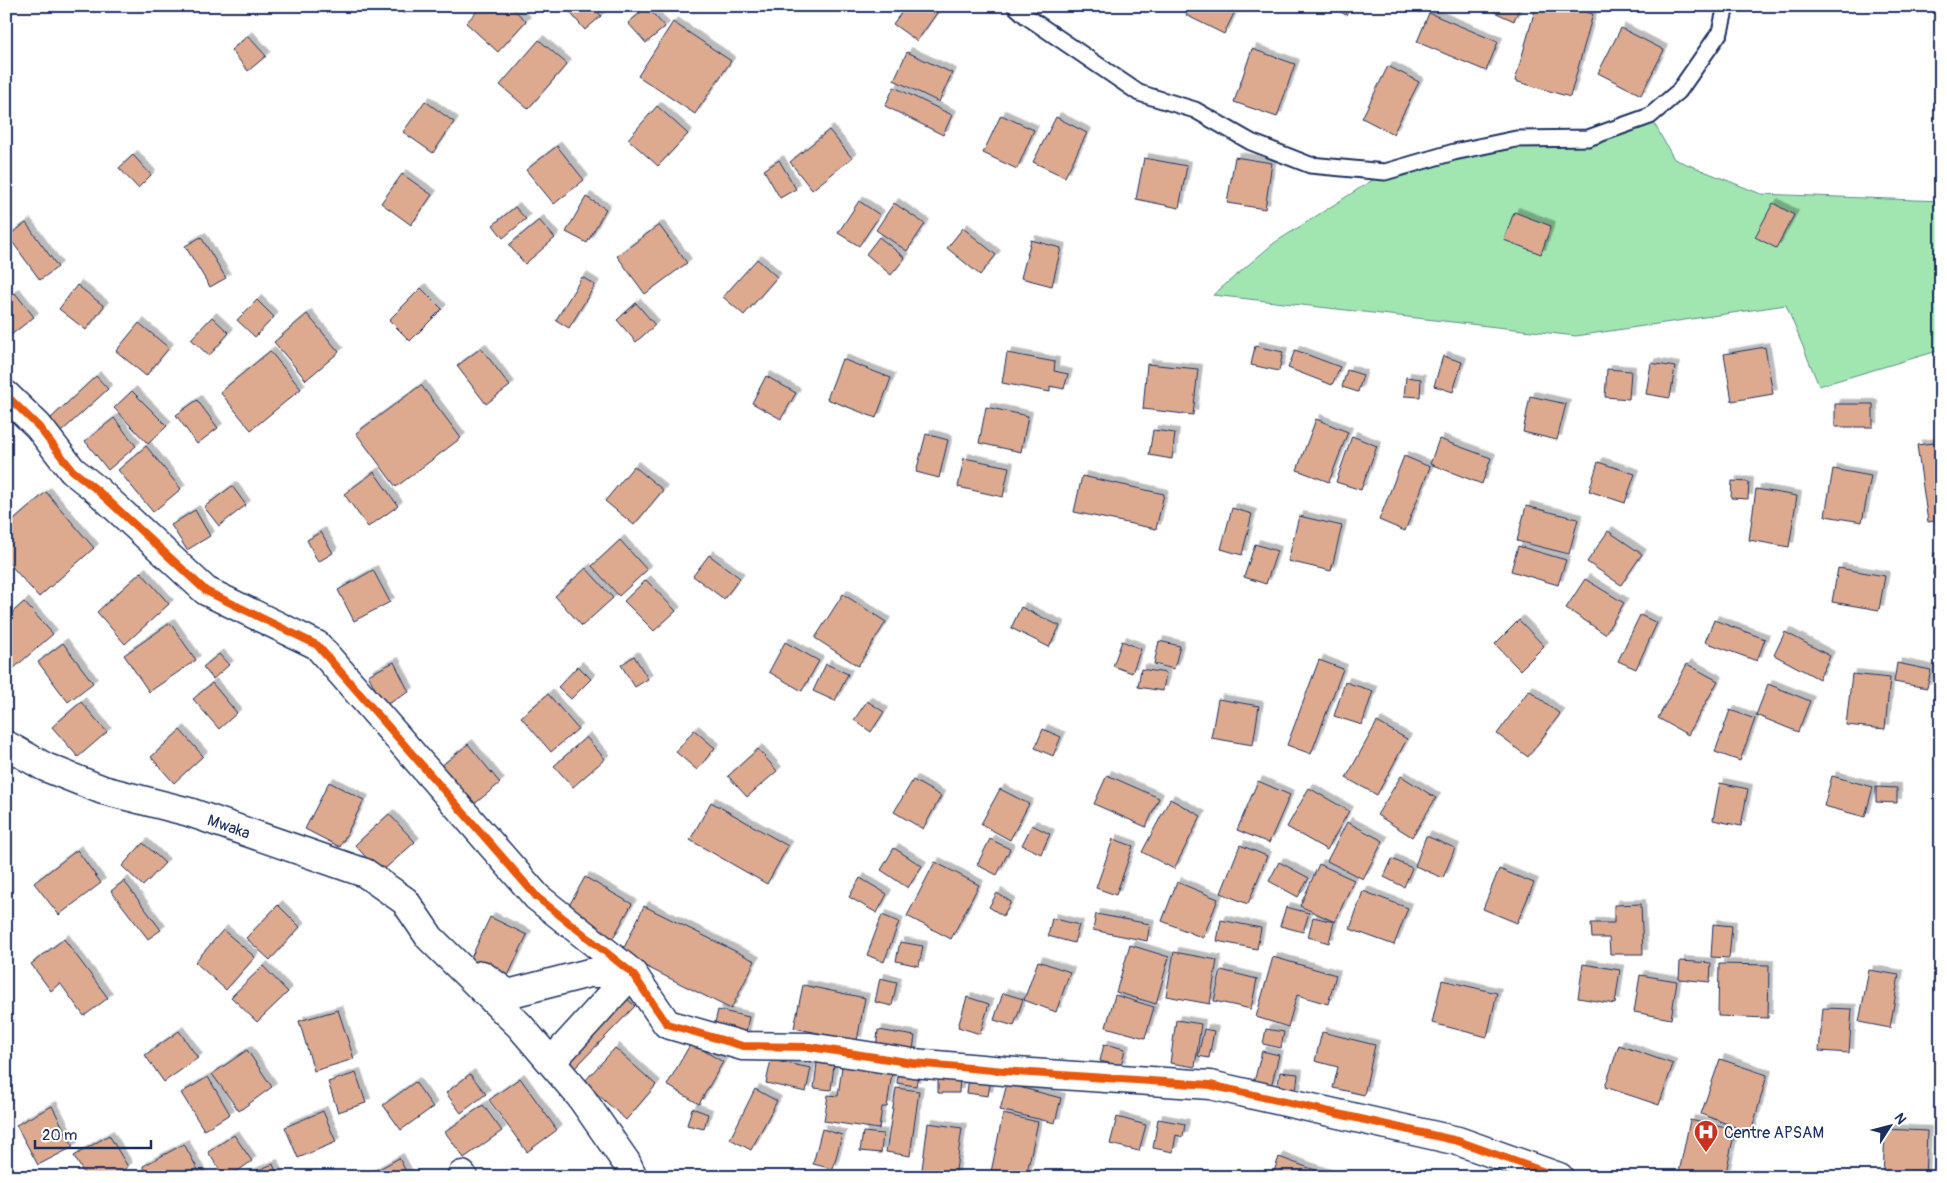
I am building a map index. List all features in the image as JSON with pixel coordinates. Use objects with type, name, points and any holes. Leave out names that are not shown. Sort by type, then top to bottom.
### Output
[{"type":"street","points":[[6,395],[38,426],[72,470],[97,490],[206,591],[316,645],[537,897],[632,973],[667,1024],[743,1046],[810,1047],[913,1063],[1210,1086],[1458,1141],[1559,1177]]},
{"type":"street","name":"Mwaka","points":[[6,745],[45,767],[103,790],[189,812],[364,873],[405,901],[430,938]]},
{"type":"street","points":[[430,938],[508,994],[589,973],[632,973]]},
{"type":"street","points":[[430,938],[520,1026],[580,1096],[626,1162],[633,1177]]},
{"type":"street","points":[[551,1062],[632,973]]},
{"type":"lane","points":[[1015,6],[1026,16],[1139,94],[1196,110],[1251,142],[1310,165],[1385,172],[1454,152],[1516,139],[1588,138],[1650,116],[1679,91],[1720,32],[1726,6]]},
{"type":"green space","points":[[1650,116],[1674,159],[1761,194],[1941,201],[1941,350],[1819,386],[1786,305],[1576,336],[1213,295],[1274,243],[1385,172],[1454,152],[1588,138]]},
{"type":"building","points":[[395,6],[410,6],[404,14]]},
{"type":"building","points":[[482,6],[510,6],[526,21],[498,52],[466,23]]},
{"type":"building","points":[[572,6],[593,6],[601,16],[585,30],[568,10]]},
{"type":"building","points":[[906,6],[934,6],[939,10],[917,41],[893,24]]},
{"type":"building","points":[[1190,6],[1237,7],[1224,34],[1186,15]]},
{"type":"building","points":[[1330,6],[1351,6],[1346,15]]},
{"type":"building","points":[[1481,6],[1520,6],[1514,21]]},
{"type":"building","points":[[1536,6],[1566,6],[1593,14],[1570,97],[1515,81]]},
{"type":"building","points":[[647,7],[665,27],[646,43],[628,23]]},
{"type":"building","points":[[1429,13],[1498,42],[1486,71],[1417,42]]},
{"type":"building","points":[[673,22],[731,61],[695,114],[638,76]]},
{"type":"building","points":[[1621,28],[1664,50],[1641,95],[1598,73]]},
{"type":"building","points":[[248,36],[266,56],[248,71],[231,50]]},
{"type":"building","points":[[539,40],[567,64],[528,109],[500,85]]},
{"type":"building","points":[[1252,49],[1295,64],[1277,117],[1234,102]]},
{"type":"building","points":[[907,52],[952,73],[939,102],[894,80]]},
{"type":"building","points":[[1388,66],[1419,82],[1393,134],[1362,118]]},
{"type":"building","points":[[894,87],[952,115],[943,135],[885,106]]},
{"type":"building","points":[[425,101],[454,122],[433,153],[403,132]]},
{"type":"building","points":[[657,106],[688,134],[658,166],[628,139]]},
{"type":"building","points":[[1001,115],[1034,130],[1017,169],[983,153]]},
{"type":"building","points":[[1056,117],[1087,133],[1065,177],[1033,162]]},
{"type":"building","points":[[829,130],[852,158],[812,190],[790,162]]},
{"type":"building","points":[[557,146],[584,180],[554,204],[526,170]]},
{"type":"building","points":[[133,155],[151,175],[138,188],[119,168]]},
{"type":"building","points":[[1235,157],[1272,163],[1265,209],[1227,203]]},
{"type":"building","points":[[1144,158],[1187,166],[1179,208],[1136,199]]},
{"type":"building","points":[[779,160],[796,189],[780,198],[764,170]]},
{"type":"building","points":[[402,174],[432,195],[411,225],[381,203]]},
{"type":"building","points":[[586,197],[606,209],[587,243],[566,232]]},
{"type":"building","points":[[859,201],[880,215],[859,246],[838,233]]},
{"type":"building","points":[[894,203],[925,224],[907,251],[876,230]]},
{"type":"building","points":[[1773,203],[1794,215],[1776,248],[1755,237]]},
{"type":"building","points":[[515,207],[526,219],[503,238],[493,225]]},
{"type":"building","points":[[1514,212],[1551,226],[1541,254],[1504,240]]},
{"type":"building","points":[[539,220],[555,238],[525,264],[509,245]]},
{"type":"building","points":[[26,223],[58,267],[40,280],[8,236]]},
{"type":"building","points":[[659,225],[687,263],[645,294],[617,256]]},
{"type":"building","points":[[963,228],[996,255],[980,275],[947,248]]},
{"type":"building","points":[[201,237],[226,278],[210,287],[185,246]]},
{"type":"building","points":[[879,237],[905,258],[891,275],[866,254]]},
{"type":"building","points":[[1031,240],[1061,248],[1052,286],[1021,278]]},
{"type":"building","points":[[757,259],[777,277],[744,315],[723,297]]},
{"type":"building","points":[[582,277],[595,285],[569,328],[556,320]]},
{"type":"building","points":[[77,285],[104,306],[86,330],[59,309]]},
{"type":"building","points":[[421,288],[442,309],[410,341],[389,320]]},
{"type":"building","points":[[15,293],[34,317],[6,339],[6,300]]},
{"type":"building","points":[[257,300],[274,317],[255,337],[237,320]]},
{"type":"building","points":[[636,303],[655,325],[636,342],[617,320]]},
{"type":"building","points":[[307,314],[339,352],[306,380],[274,342]]},
{"type":"building","points":[[212,317],[229,333],[209,356],[191,339]]},
{"type":"building","points":[[139,323],[169,348],[146,376],[116,351]]},
{"type":"building","points":[[1255,346],[1283,352],[1279,371],[1251,365]]},
{"type":"building","points":[[1765,347],[1773,394],[1732,401],[1724,354]]},
{"type":"building","points":[[481,348],[510,386],[486,404],[457,366]]},
{"type":"building","points":[[1295,350],[1340,367],[1332,385],[1288,368]]},
{"type":"building","points":[[270,351],[301,389],[251,430],[220,392]]},
{"type":"building","points":[[1007,353],[1055,362],[1054,371],[1068,374],[1064,389],[1050,386],[1050,392],[1002,383]]},
{"type":"building","points":[[1443,356],[1462,362],[1453,392],[1434,386]]},
{"type":"building","points":[[842,359],[891,378],[876,418],[827,399]]},
{"type":"building","points":[[1651,363],[1675,367],[1670,398],[1646,394]]},
{"type":"building","points":[[1147,364],[1198,369],[1193,415],[1143,409]]},
{"type":"building","points":[[1607,369],[1631,371],[1629,399],[1605,397]]},
{"type":"building","points":[[1347,370],[1363,375],[1358,392],[1342,387]]},
{"type":"building","points":[[96,376],[108,389],[61,432],[50,419]]},
{"type":"building","points":[[766,376],[796,393],[781,419],[752,403]]},
{"type":"building","points":[[1406,377],[1421,379],[1420,397],[1404,396]]},
{"type":"building","points":[[421,385],[461,438],[396,487],[356,433]]},
{"type":"building","points":[[132,391],[167,426],[148,444],[114,408]]},
{"type":"building","points":[[1530,396],[1566,404],[1557,440],[1523,432]]},
{"type":"building","points":[[197,400],[218,428],[197,444],[176,415]]},
{"type":"building","points":[[1835,404],[1873,404],[1873,427],[1835,427]]},
{"type":"building","points":[[986,407],[1028,416],[1021,452],[979,443]]},
{"type":"building","points":[[114,418],[136,446],[108,470],[85,441]]},
{"type":"building","points":[[1316,419],[1348,432],[1329,482],[1297,470]]},
{"type":"building","points":[[1153,430],[1175,433],[1172,459],[1149,455]]},
{"type":"building","points":[[926,434],[948,440],[939,478],[916,472]]},
{"type":"building","points":[[1352,436],[1377,446],[1361,490],[1336,482]]},
{"type":"building","points":[[1439,439],[1491,458],[1482,484],[1430,464]]},
{"type":"building","points":[[1941,442],[1941,520],[1928,522],[1917,445]]},
{"type":"building","points":[[146,446],[181,489],[153,512],[118,470]]},
{"type":"building","points":[[1404,456],[1430,467],[1405,531],[1379,520]]},
{"type":"building","points":[[964,458],[1009,467],[1003,497],[958,487]]},
{"type":"building","points":[[1598,462],[1635,474],[1625,503],[1589,491]]},
{"type":"building","points":[[634,466],[663,490],[634,525],[605,501]]},
{"type":"building","points":[[1833,469],[1871,476],[1862,522],[1825,516]]},
{"type":"building","points":[[374,472],[398,506],[368,527],[344,494]]},
{"type":"building","points":[[1082,476],[1164,494],[1156,529],[1074,512]]},
{"type":"building","points":[[1732,481],[1749,482],[1748,499],[1731,498]]},
{"type":"building","points":[[232,486],[246,505],[219,526],[204,507]]},
{"type":"building","points":[[1756,489],[1797,496],[1789,547],[1749,540]]},
{"type":"building","points":[[46,492],[94,548],[39,597],[6,560],[6,527]]},
{"type":"building","points":[[1526,506],[1578,519],[1569,554],[1517,541]]},
{"type":"building","points":[[1232,508],[1252,514],[1242,555],[1221,549]]},
{"type":"building","points":[[195,510],[210,536],[187,550],[171,525]]},
{"type":"building","points":[[1299,516],[1342,526],[1331,571],[1288,561]]},
{"type":"building","points":[[1608,531],[1642,554],[1621,585],[1587,562]]},
{"type":"building","points":[[321,532],[333,553],[318,562],[307,540]]},
{"type":"building","points":[[620,540],[647,570],[619,596],[592,566]]},
{"type":"building","points":[[1255,544],[1277,551],[1266,584],[1244,577]]},
{"type":"building","points":[[1518,546],[1566,560],[1558,585],[1511,571]]},
{"type":"building","points":[[1934,553],[1941,554],[1941,616],[1938,616],[1940,575],[1933,575]]},
{"type":"building","points":[[709,555],[740,578],[724,599],[693,576]]},
{"type":"building","points":[[586,568],[613,598],[582,626],[555,596]]},
{"type":"building","points":[[1838,568],[1885,576],[1879,610],[1832,602]]},
{"type":"building","points":[[373,570],[390,602],[354,621],[338,590]]},
{"type":"building","points":[[141,572],[169,604],[125,644],[97,612]]},
{"type":"building","points":[[1585,579],[1624,603],[1605,634],[1566,608]]},
{"type":"building","points":[[646,580],[676,611],[654,631],[624,601]]},
{"type":"building","points":[[843,594],[886,622],[858,666],[815,638]]},
{"type":"building","points":[[24,602],[53,634],[6,675],[6,618]]},
{"type":"building","points":[[1021,607],[1060,626],[1049,647],[1011,628]]},
{"type":"building","points":[[1640,615],[1657,623],[1636,669],[1618,661]]},
{"type":"building","points":[[1519,620],[1544,646],[1520,670],[1495,644]]},
{"type":"building","points":[[1714,620],[1765,639],[1757,661],[1705,642]]},
{"type":"building","points":[[170,623],[196,660],[149,692],[124,655]]},
{"type":"building","points":[[1785,632],[1830,656],[1819,679],[1774,655]]},
{"type":"building","points":[[1122,641],[1141,649],[1132,673],[1113,666]]},
{"type":"building","points":[[1159,641],[1180,646],[1174,669],[1154,664]]},
{"type":"building","points":[[785,642],[819,661],[802,691],[769,672]]},
{"type":"building","points":[[63,643],[93,683],[68,702],[38,662]]},
{"type":"building","points":[[219,654],[229,665],[213,679],[203,667]]},
{"type":"building","points":[[634,656],[648,679],[635,687],[621,665]]},
{"type":"building","points":[[1319,660],[1343,669],[1311,754],[1287,745]]},
{"type":"building","points":[[394,662],[409,692],[384,706],[368,675]]},
{"type":"building","points":[[1897,663],[1931,670],[1927,688],[1894,682]]},
{"type":"building","points":[[826,664],[848,674],[835,701],[813,691]]},
{"type":"building","points":[[1687,664],[1718,681],[1688,735],[1658,718]]},
{"type":"building","points":[[578,666],[591,679],[571,699],[558,687]]},
{"type":"building","points":[[1141,669],[1166,673],[1163,691],[1138,687]]},
{"type":"building","points":[[1852,674],[1890,678],[1885,729],[1846,725]]},
{"type":"building","points":[[1345,682],[1373,691],[1362,725],[1334,716]]},
{"type":"building","points":[[212,683],[237,713],[219,729],[193,699]]},
{"type":"building","points":[[1768,684],[1810,701],[1798,732],[1756,715]]},
{"type":"building","points":[[1529,690],[1560,714],[1528,757],[1497,734]]},
{"type":"building","points":[[548,694],[578,729],[551,752],[521,717]]},
{"type":"building","points":[[1218,699],[1259,706],[1253,745],[1211,738]]},
{"type":"building","points":[[867,701],[884,712],[871,732],[854,720]]},
{"type":"building","points":[[81,702],[107,732],[78,757],[52,727]]},
{"type":"building","points":[[1730,710],[1755,719],[1740,761],[1715,752]]},
{"type":"building","points":[[1377,722],[1407,739],[1377,795],[1346,778]]},
{"type":"building","points":[[1043,729],[1061,737],[1053,756],[1035,748]]},
{"type":"building","points":[[180,730],[203,756],[174,783],[151,757]]},
{"type":"building","points":[[694,730],[715,748],[697,770],[676,752]]},
{"type":"building","points":[[586,737],[605,759],[573,787],[554,766]]},
{"type":"building","points":[[468,744],[500,783],[472,806],[440,767]]},
{"type":"building","points":[[758,749],[777,771],[747,797],[728,776]]},
{"type":"building","points":[[1107,775],[1159,798],[1146,827],[1094,804]]},
{"type":"building","points":[[1401,776],[1436,798],[1412,837],[1377,815]]},
{"type":"building","points":[[1832,776],[1873,787],[1865,817],[1824,806]]},
{"type":"building","points":[[913,780],[941,796],[923,829],[894,812]]},
{"type":"building","points":[[1258,781],[1290,795],[1269,843],[1237,830]]},
{"type":"building","points":[[329,782],[364,800],[340,847],[305,829]]},
{"type":"building","points":[[1720,783],[1748,789],[1741,826],[1713,820]]},
{"type":"building","points":[[1876,787],[1897,788],[1897,803],[1876,802]]},
{"type":"building","points":[[1309,788],[1349,811],[1327,850],[1287,827]]},
{"type":"building","points":[[1000,789],[1029,804],[1010,840],[981,824]]},
{"type":"building","points":[[1170,799],[1201,816],[1174,869],[1142,852]]},
{"type":"building","points":[[711,802],[788,846],[767,884],[690,840]]},
{"type":"building","points":[[389,814],[415,842],[380,873],[355,845]]},
{"type":"building","points":[[1347,822],[1383,841],[1363,879],[1327,861]]},
{"type":"building","points":[[1032,825],[1050,834],[1041,854],[1022,845]]},
{"type":"building","points":[[1426,836],[1455,848],[1443,878],[1415,866]]},
{"type":"building","points":[[990,839],[1010,849],[997,875],[977,865]]},
{"type":"building","points":[[1113,839],[1133,846],[1116,895],[1096,888]]},
{"type":"building","points":[[143,843],[165,863],[143,886],[122,866]]},
{"type":"building","points":[[1240,845],[1267,856],[1248,904],[1221,893]]},
{"type":"building","points":[[894,848],[922,866],[908,888],[881,870]]},
{"type":"building","points":[[77,850],[101,883],[59,915],[34,883]]},
{"type":"building","points":[[1392,859],[1412,868],[1404,887],[1384,877]]},
{"type":"building","points":[[935,862],[979,885],[951,939],[907,916]]},
{"type":"building","points":[[1279,862],[1309,878],[1298,897],[1269,881]]},
{"type":"building","points":[[1319,864],[1354,880],[1335,922],[1300,906]]},
{"type":"building","points":[[1499,869],[1534,883],[1517,923],[1483,909]]},
{"type":"building","points":[[585,877],[632,904],[613,938],[566,911]]},
{"type":"building","points":[[860,878],[887,894],[877,913],[849,897]]},
{"type":"building","points":[[124,881],[161,930],[148,939],[111,891]]},
{"type":"building","points":[[1177,882],[1218,899],[1203,938],[1162,921]]},
{"type":"building","points":[[1363,891],[1408,908],[1394,945],[1350,929]]},
{"type":"building","points":[[997,893],[1011,902],[1003,916],[989,907]]},
{"type":"building","points":[[1641,904],[1643,954],[1610,954],[1609,938],[1592,938],[1591,923],[1614,923],[1614,905]]},
{"type":"building","points":[[278,905],[300,927],[270,960],[246,938]]},
{"type":"building","points":[[644,906],[755,961],[731,1009],[621,954]]},
{"type":"building","points":[[1286,907],[1309,913],[1303,932],[1280,926]]},
{"type":"building","points":[[1096,914],[1150,924],[1147,941],[1093,930]]},
{"type":"building","points":[[882,915],[899,922],[884,962],[867,955]]},
{"type":"building","points":[[490,917],[527,935],[507,978],[470,960]]},
{"type":"building","points":[[1313,917],[1334,922],[1329,943],[1308,937]]},
{"type":"building","points":[[1052,918],[1079,925],[1074,943],[1048,936]]},
{"type":"building","points":[[1221,920],[1261,928],[1257,949],[1217,941]]},
{"type":"building","points":[[1713,924],[1732,926],[1729,958],[1711,957]]},
{"type":"building","points":[[223,930],[255,957],[226,990],[195,962]]},
{"type":"building","points":[[64,939],[108,998],[84,1016],[60,983],[51,991],[31,964]]},
{"type":"building","points":[[900,942],[923,946],[919,966],[896,961]]},
{"type":"building","points":[[1130,945],[1169,957],[1156,1004],[1116,992]]},
{"type":"building","points":[[1174,952],[1217,960],[1210,1004],[1166,996]]},
{"type":"building","points":[[1273,957],[1336,975],[1328,1004],[1297,995],[1288,1027],[1256,1017]]},
{"type":"building","points":[[1038,961],[1070,972],[1056,1012],[1024,1000]]},
{"type":"building","points":[[1680,961],[1711,963],[1710,982],[1679,979]]},
{"type":"building","points":[[1583,964],[1620,970],[1615,1004],[1578,998]]},
{"type":"building","points":[[1719,964],[1769,965],[1768,1018],[1718,1016]]},
{"type":"building","points":[[263,966],[288,992],[257,1022],[231,997]]},
{"type":"building","points":[[1221,970],[1257,979],[1251,1009],[1214,1001]]},
{"type":"building","points":[[1869,970],[1899,975],[1890,1028],[1859,1022]]},
{"type":"building","points":[[1640,975],[1677,981],[1671,1019],[1634,1012]]},
{"type":"building","points":[[880,978],[897,982],[892,1006],[875,1002]]},
{"type":"building","points":[[1442,980],[1497,993],[1487,1037],[1432,1023]]},
{"type":"building","points":[[803,985],[865,998],[857,1041],[794,1028]]},
{"type":"building","points":[[1003,993],[1023,999],[1014,1026],[994,1020]]},
{"type":"building","points":[[1115,995],[1154,1007],[1145,1038],[1106,1027]]},
{"type":"building","points":[[625,997],[635,1006],[575,1068],[566,1060]]},
{"type":"building","points":[[967,997],[989,1004],[980,1034],[958,1027]]},
{"type":"building","points":[[1823,1008],[1852,1009],[1849,1053],[1819,1051]]},
{"type":"building","points":[[338,1010],[354,1059],[314,1071],[299,1021]]},
{"type":"building","points":[[718,1010],[749,1017],[745,1037],[713,1031]]},
{"type":"building","points":[[1176,1020],[1201,1024],[1195,1067],[1170,1063]]},
{"type":"building","points":[[1204,1029],[1214,1031],[1209,1058],[1198,1056]]},
{"type":"building","points":[[1266,1029],[1284,1032],[1281,1048],[1263,1044]]},
{"type":"building","points":[[878,1030],[915,1036],[912,1056],[876,1050]]},
{"type":"building","points":[[179,1031],[198,1058],[164,1082],[145,1055]]},
{"type":"building","points":[[1322,1032],[1375,1045],[1364,1095],[1333,1088],[1338,1067],[1315,1061]]},
{"type":"building","points":[[691,1043],[723,1062],[699,1104],[667,1085]]},
{"type":"building","points":[[1104,1044],[1125,1049],[1121,1066],[1100,1061]]},
{"type":"building","points":[[1619,1045],[1673,1064],[1659,1105],[1605,1087]]},
{"type":"building","points":[[615,1048],[656,1085],[626,1120],[584,1082]]},
{"type":"building","points":[[247,1050],[272,1087],[239,1111],[212,1074]]},
{"type":"building","points":[[1262,1051],[1279,1055],[1271,1087],[1254,1082]]},
{"type":"building","points":[[843,1059],[893,1066],[887,1107],[882,1107],[879,1129],[824,1121],[828,1095],[838,1096]]},
{"type":"building","points":[[1720,1059],[1767,1075],[1751,1133],[1701,1114]]},
{"type":"building","points":[[771,1060],[811,1068],[806,1092],[766,1083]]},
{"type":"building","points":[[817,1063],[834,1065],[831,1090],[814,1088]]},
{"type":"building","points":[[899,1066],[919,1070],[916,1086],[897,1083]]},
{"type":"building","points":[[938,1072],[960,1073],[959,1093],[938,1093]]},
{"type":"building","points":[[1280,1072],[1298,1074],[1296,1093],[1277,1091]]},
{"type":"building","points":[[356,1073],[366,1103],[338,1112],[328,1082]]},
{"type":"building","points":[[470,1074],[486,1094],[461,1113],[446,1093]]},
{"type":"building","points":[[969,1076],[991,1079],[988,1096],[967,1093]]},
{"type":"building","points":[[208,1077],[230,1114],[204,1130],[181,1093]]},
{"type":"building","points":[[520,1078],[557,1130],[527,1152],[489,1100]]},
{"type":"building","points":[[415,1082],[433,1107],[401,1130],[383,1105]]},
{"type":"building","points":[[1007,1084],[1061,1098],[1055,1123],[1000,1110]]},
{"type":"building","points":[[896,1088],[919,1091],[910,1156],[886,1152]]},
{"type":"building","points":[[755,1089],[777,1101],[751,1150],[730,1139]]},
{"type":"building","points":[[483,1105],[502,1131],[464,1158],[445,1132]]},
{"type":"building","points":[[52,1106],[73,1147],[38,1165],[16,1125]]},
{"type":"building","points":[[692,1108],[708,1114],[704,1129],[687,1125]]},
{"type":"building","points":[[323,1111],[336,1142],[298,1158],[285,1127]]},
{"type":"building","points":[[1003,1114],[1038,1122],[1026,1177],[1012,1177],[991,1172]]},
{"type":"building","points":[[1117,1117],[1146,1125],[1139,1151],[1110,1144]]},
{"type":"building","points":[[1158,1119],[1185,1124],[1183,1137],[1176,1135],[1173,1152],[1153,1148]]},
{"type":"building","name":"Centre APSAM","points":[[1690,1120],[1735,1130],[1725,1177],[1678,1177]]},
{"type":"building","points":[[928,1123],[962,1128],[955,1177],[921,1177]]},
{"type":"building","points":[[822,1129],[842,1135],[833,1169],[813,1164]]},
{"type":"building","points":[[1885,1129],[1927,1131],[1925,1177],[1883,1177]]},
{"type":"building","points":[[863,1132],[883,1134],[881,1153],[860,1151]]},
{"type":"building","points":[[109,1135],[128,1167],[112,1177],[86,1177],[74,1156]]},
{"type":"building","points":[[234,1135],[252,1161],[229,1177],[224,1177],[208,1152]]},
{"type":"building","points":[[184,1144],[202,1177],[149,1177],[143,1166]]},
{"type":"building","points":[[1279,1157],[1334,1177],[1272,1177]]},
{"type":"building","points":[[399,1158],[409,1177],[365,1177]]},
{"type":"building","points":[[273,1164],[278,1177],[241,1177]]},
{"type":"cycle path","points":[[6,395],[38,426],[72,470],[97,490],[206,591],[317,645],[537,897],[632,973],[667,1024],[743,1046],[810,1047],[913,1063],[1210,1085],[1458,1141],[1559,1177]]},
{"type":"place","name":"Centre APSAM","points":[[1706,1153]]}]
